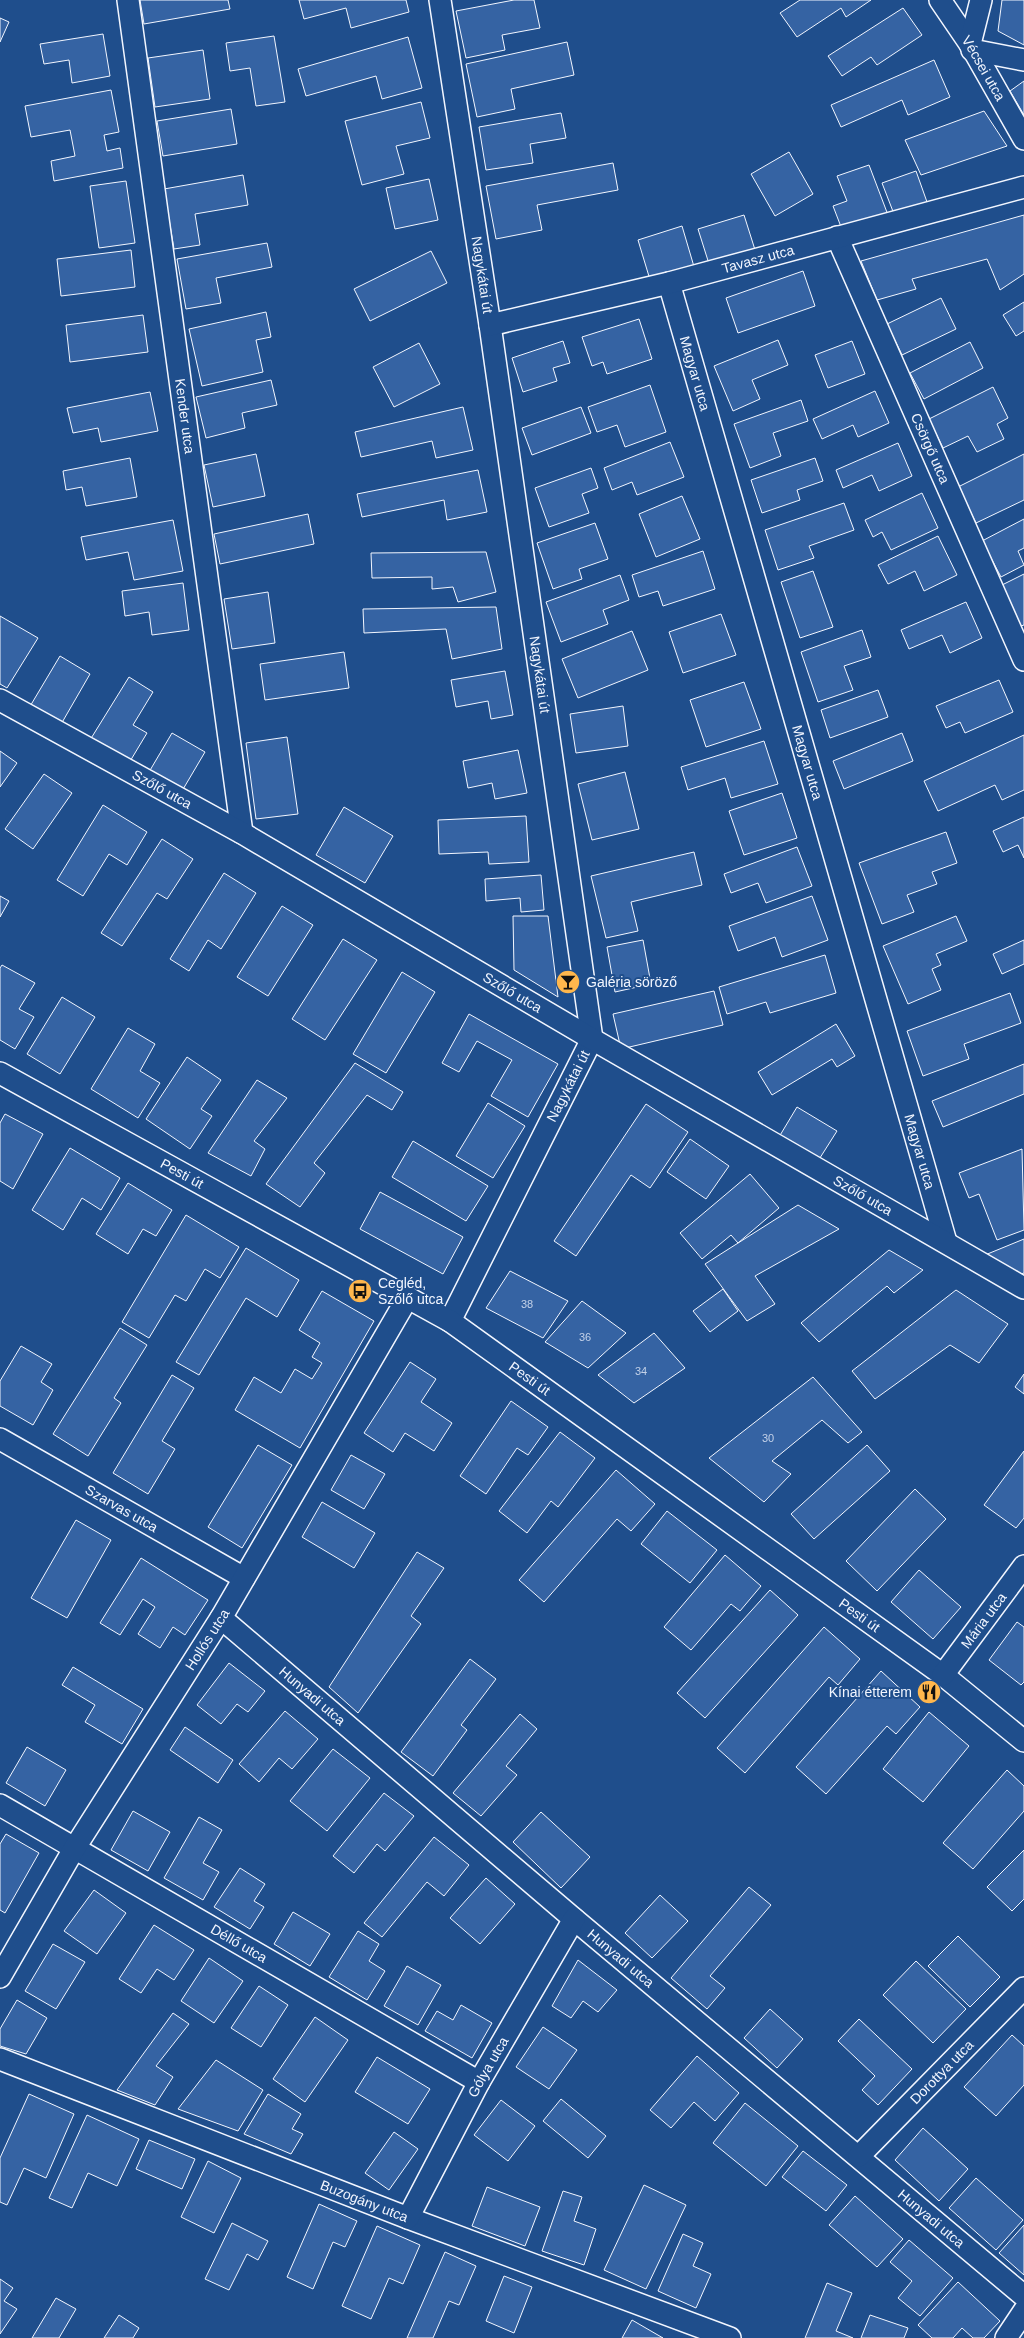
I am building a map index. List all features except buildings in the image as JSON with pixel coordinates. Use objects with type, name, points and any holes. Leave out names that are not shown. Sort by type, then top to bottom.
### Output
[{"type":"street","name":"Kender utca","points":[[128,0],[242,833]]},
{"type":"street","name":"Nagykátai út","points":[[440,0],[490,325],[592,1038],[450,1321]]},
{"type":"street","name":"Vécsei utca","points":[[940,0],[971,47],[1024,140]]},
{"type":"street","points":[[981,0],[971,47],[1024,60]]},
{"type":"street","name":"Tavasz utca","points":[[490,325],[670,283],[1024,187]]},
{"type":"street","name":"Csörgő utca","points":[[837,237],[1024,660]]},
{"type":"street","name":"Magyar utca","points":[[670,283],[946,1242]]},
{"type":"street","name":"Szőlő utca","points":[[0,700],[242,833],[1024,1288]]},
{"type":"street","name":"Pesti út","points":[[0,1073],[450,1321],[943,1674],[1024,1741]]},
{"type":"street","name":"Hollós utca","points":[[0,1977],[74,1849],[221,1618],[408,1297]]},
{"type":"street","name":"Szarvas utca","points":[[0,1439],[244,1578]]},
{"type":"street","name":"Mária utca","points":[[943,1674],[1024,1566]]},
{"type":"street","name":"Hunyadi utca","points":[[221,1618],[574,1919],[1024,2296]]},
{"type":"street","name":"Déllő utca","points":[[0,1805],[479,2082]]},
{"type":"street","name":"Gólya utca","points":[[408,2218],[479,2082],[574,1919]]},
{"type":"street","name":"Dorottya utca","points":[[859,2156],[1024,1988]]},
{"type":"street","name":"Buzogány utca","points":[[0,2059],[717,2336]]},
{"type":"street","points":[[1006,2338],[1024,2311]]},
{"type":"place","name":"Galéria söröző","points":[[568,982]]},
{"type":"place","name":"Cegléd, Szőlő utca","points":[[360,1291]]},
{"type":"place","name":"Kínai étterem","points":[[929,1692]]}]
